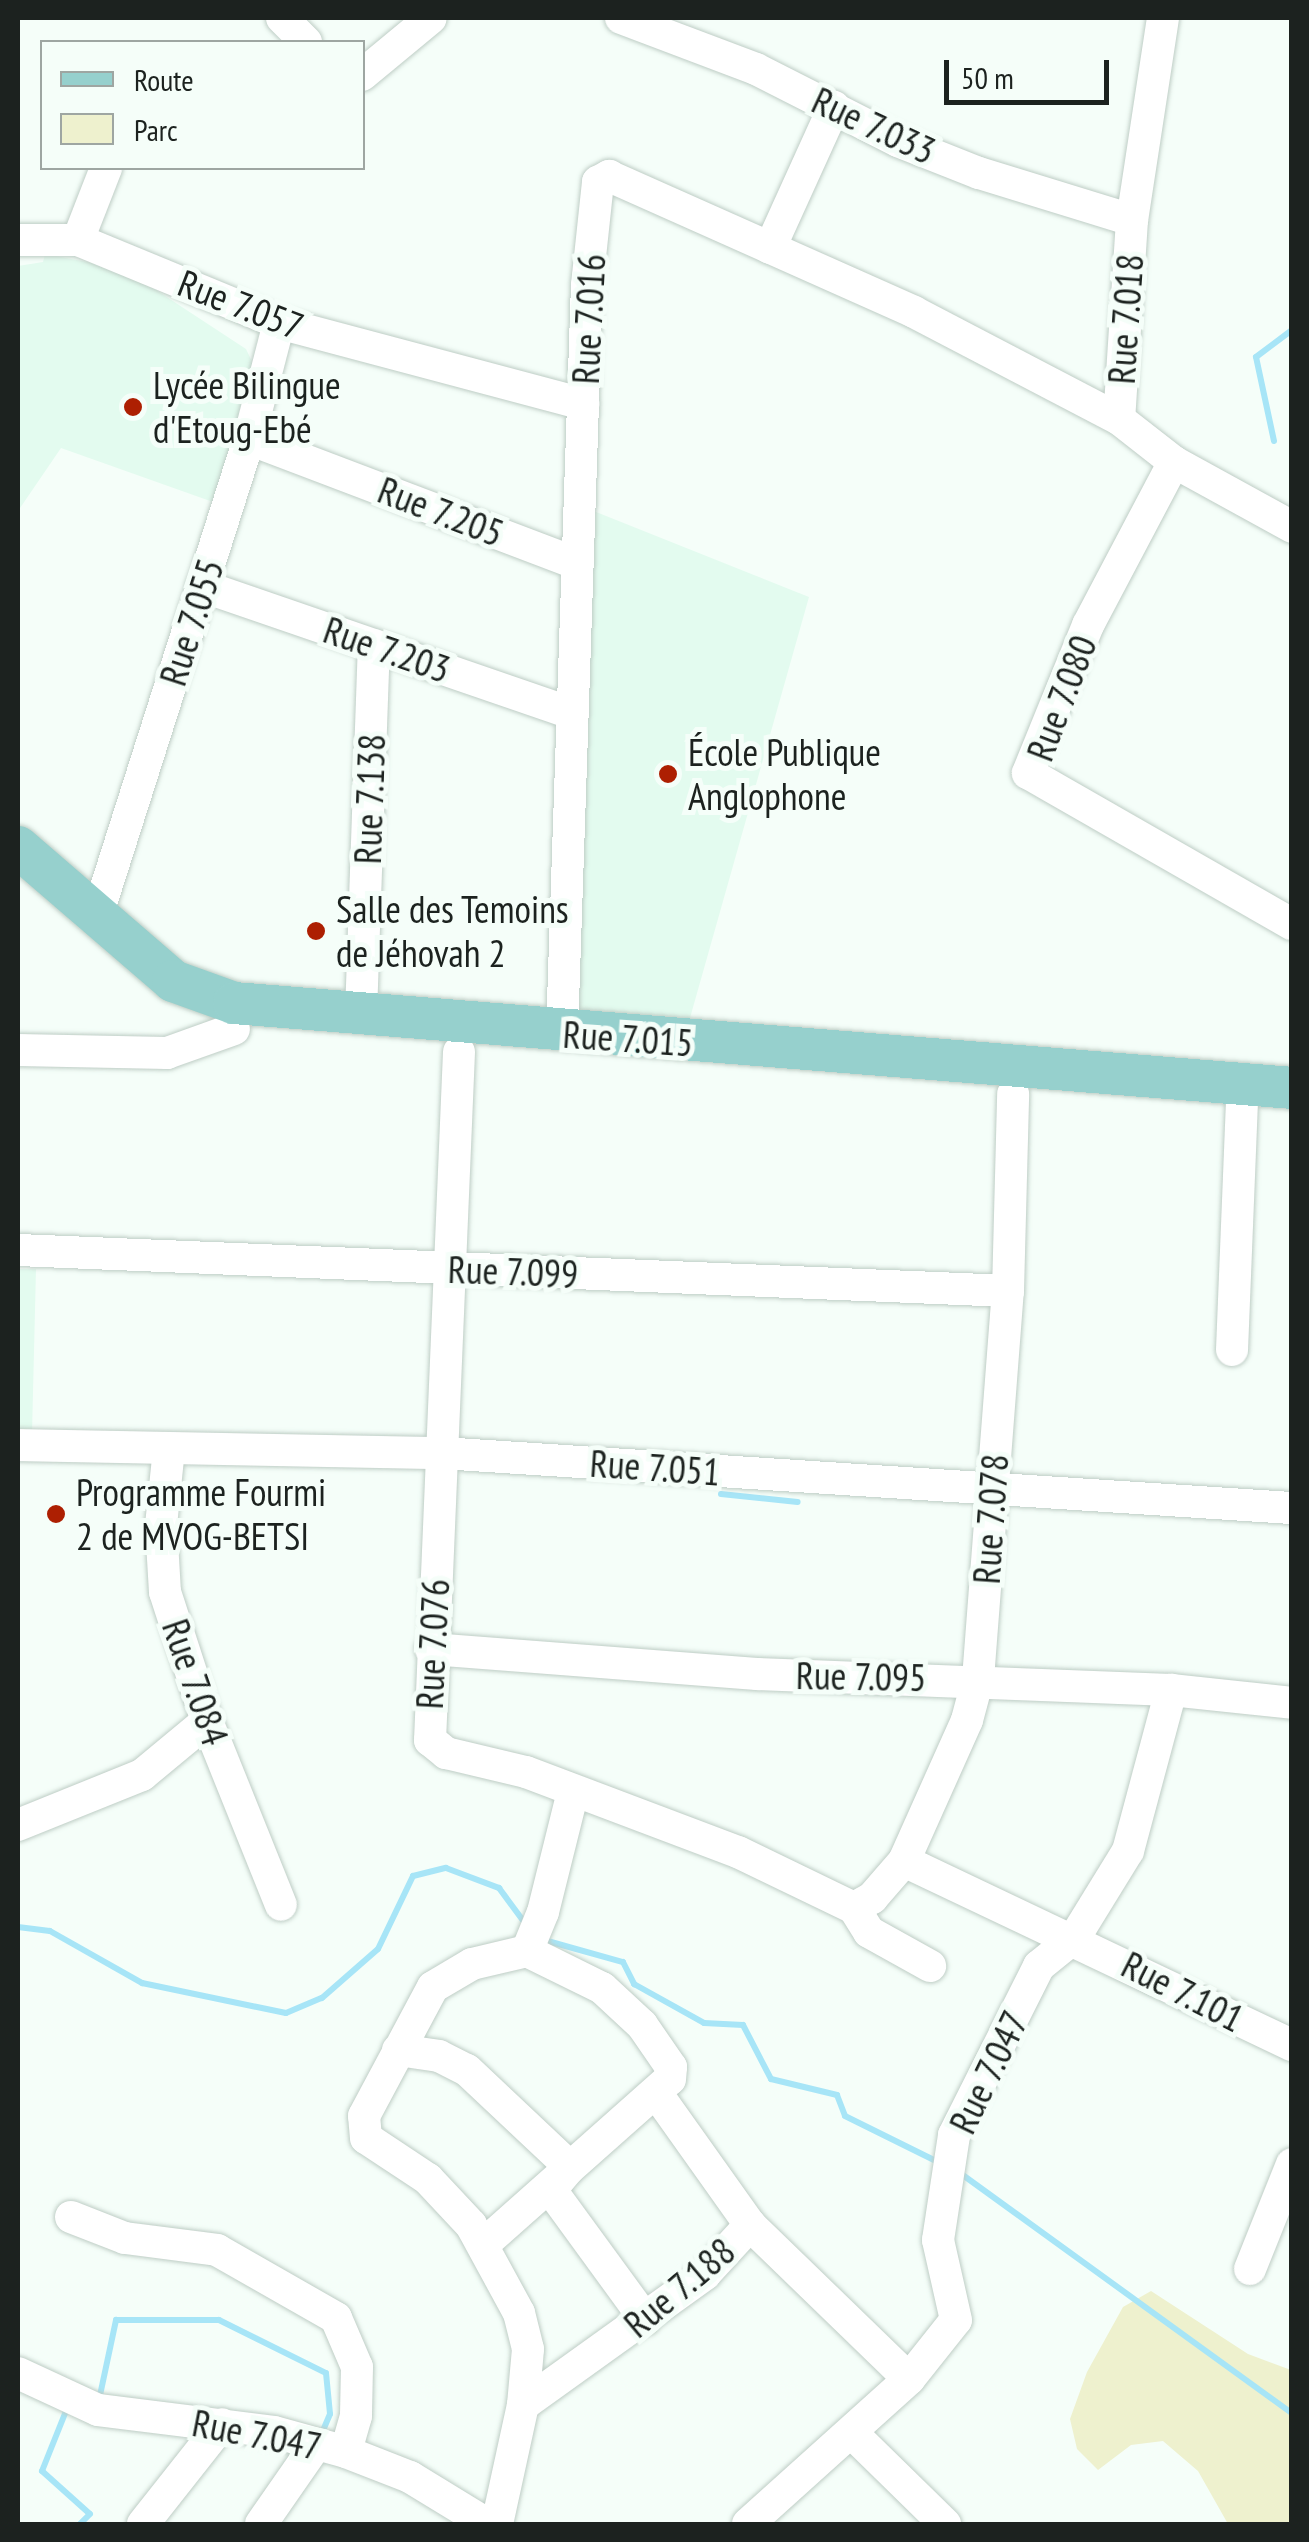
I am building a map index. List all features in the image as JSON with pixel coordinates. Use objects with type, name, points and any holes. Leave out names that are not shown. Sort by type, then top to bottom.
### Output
[{"type":"main road","name":"Rue 7.015","points":[[18,847],[96,919],[173,981],[204,994],[562,1034],[1292,1088]]},
{"type":"main road","name":"Rue 7.015","points":[[18,881],[165,1006],[234,1029],[459,1052],[1013,1094],[1292,1108]]},
{"type":"street","points":[[282,18],[304,40]]},
{"type":"street","points":[[365,73],[431,18]]},
{"type":"street","name":"Rue 7.033","points":[[622,18],[979,173],[1132,220]]},
{"type":"street","name":"Rue 7.018","points":[[1163,18],[1132,220],[1118,419],[1174,462],[1292,527]]},
{"type":"street","points":[[770,248],[834,107]]},
{"type":"street","points":[[78,240],[105,170]]},
{"type":"street","name":"Rue 7.016","points":[[562,1034],[586,285],[601,178],[770,248],[996,350],[1118,419]]},
{"type":"street","name":"Rue 7.057","points":[[18,240],[78,240],[278,323],[584,404]]},
{"type":"street","name":"Rue 7.055","points":[[96,919],[250,439],[278,323]]},
{"type":"street","name":"Rue 7.205","points":[[250,439],[576,563]]},
{"type":"street","name":"Rue 7.080","points":[[1174,462],[1088,626],[1028,774],[1292,924]]},
{"type":"street","name":"Rue 7.203","points":[[202,586],[571,712]]},
{"type":"street","name":"Rue 7.138","points":[[361,1014],[374,645]]},
{"type":"street","points":[[18,1050],[168,1053],[234,1029]]},
{"type":"street","name":"Rue 7.076","points":[[459,1052],[428,1729],[438,1749],[738,1852],[854,1908],[870,1932],[930,1966]]},
{"type":"street","name":"Rue 7.078","points":[[854,1908],[872,1898],[904,1860],[967,1720],[978,1678],[1008,1291],[1013,1094]]},
{"type":"street","points":[[1232,1350],[1242,1104]]},
{"type":"street","name":"Rue 7.099","points":[[18,1250],[1008,1291]]},
{"type":"street","name":"Rue 7.051","points":[[18,1446],[441,1454],[1292,1508]]},
{"type":"street","name":"Rue 7.084","points":[[169,1449],[161,1525],[165,1592],[207,1721],[281,1905]]},
{"type":"street","name":"Rue 7.095","points":[[432,1649],[757,1674],[978,1678],[1171,1690],[1292,1703]]},
{"type":"street","name":"Rue 7.047","points":[[748,2524],[853,2434],[909,2378],[956,2320],[938,2240],[954,2136],[1039,1966],[1075,1936],[1128,1851],[1171,1690]]},
{"type":"street","points":[[18,1826],[142,1774],[207,1721]]},
{"type":"street","points":[[527,1950],[544,1912],[572,1792]]},
{"type":"street","name":"Rue 7.101","points":[[904,1860],[1075,1936],[1292,2045]]},
{"type":"street","points":[[484,2243],[657,2094],[671,2067],[642,2025],[602,1988],[527,1950],[497,1954],[442,1980],[422,2001],[364,2116],[366,2138],[428,2179],[484,2243],[520,2313],[528,2349],[524,2405],[497,2524]]},
{"type":"street","points":[[398,2050],[439,2056],[466,2070],[570,2167]]},
{"type":"street","points":[[657,2094],[750,2225]]},
{"type":"street","points":[[1250,2269],[1292,2164]]},
{"type":"street","points":[[570,2167],[550,2190],[645,2319]]},
{"type":"street","points":[[71,2216],[125,2238],[217,2250],[336,2318],[357,2367],[356,2416],[260,2524]]},
{"type":"street","name":"Rue 7.188","points":[[524,2405],[704,2274],[750,2225],[909,2378]]},
{"type":"street","name":"Rue 7.047","points":[[18,2373],[98,2410],[222,2424],[331,2448],[466,2519]]},
{"type":"street","points":[[143,2524],[222,2424]]},
{"type":"street","points":[[853,2434],[944,2524]]},
{"type":"shaded area","name":"Lycée Bilingue d'Etoug-Ebé","points":[[45,254],[124,269],[246,349],[259,376],[213,502],[61,448],[18,511],[18,266],[43,262]]},
{"type":"shaded area","name":"École Publique Anglophone","points":[[581,506],[809,597],[688,1025],[578,1020]]},
{"type":"shaded area","points":[[18,1269],[36,1269],[32,1434],[18,1434]]},
{"type":"green space","points":[[1151,2291],[1248,2354],[1291,2370],[1291,2524],[1228,2524],[1198,2471],[1163,2441],[1131,2445],[1098,2470],[1077,2449],[1070,2419],[1087,2372],[1123,2307]]},
{"type":"waterway","points":[[1274,441],[1256,357],[1292,330]]},
{"type":"waterway","points":[[721,1494],[798,1502]]},
{"type":"waterway","points":[[18,1927],[50,1931],[142,1983],[286,2013],[322,1998],[378,1949],[413,1876],[446,1868],[499,1888],[527,1926]]},
{"type":"waterway","points":[[544,1940],[623,1962],[634,1984],[704,2023],[743,2025],[771,2079],[837,2095],[845,2116],[940,2163]]},
{"type":"waterway","points":[[960,2173],[1292,2413]]},
{"type":"waterway","points":[[99,2400],[116,2320],[219,2320],[326,2373],[330,2414],[321,2435]]},
{"type":"waterway","points":[[68,2406],[42,2471],[90,2514],[80,2524]]},
{"type":"place","name":"Lycée Bilingue d'Etoug-Ebé","points":[[133,407]]},
{"type":"place","name":"École Publique Anglophone","points":[[668,774]]},
{"type":"place","name":"Salle des Temoins de Jéhovah 2","points":[[316,931]]},
{"type":"place","name":"Programme Fourmi 2 de MVOG-BETSI","points":[[56,1514]]}]
